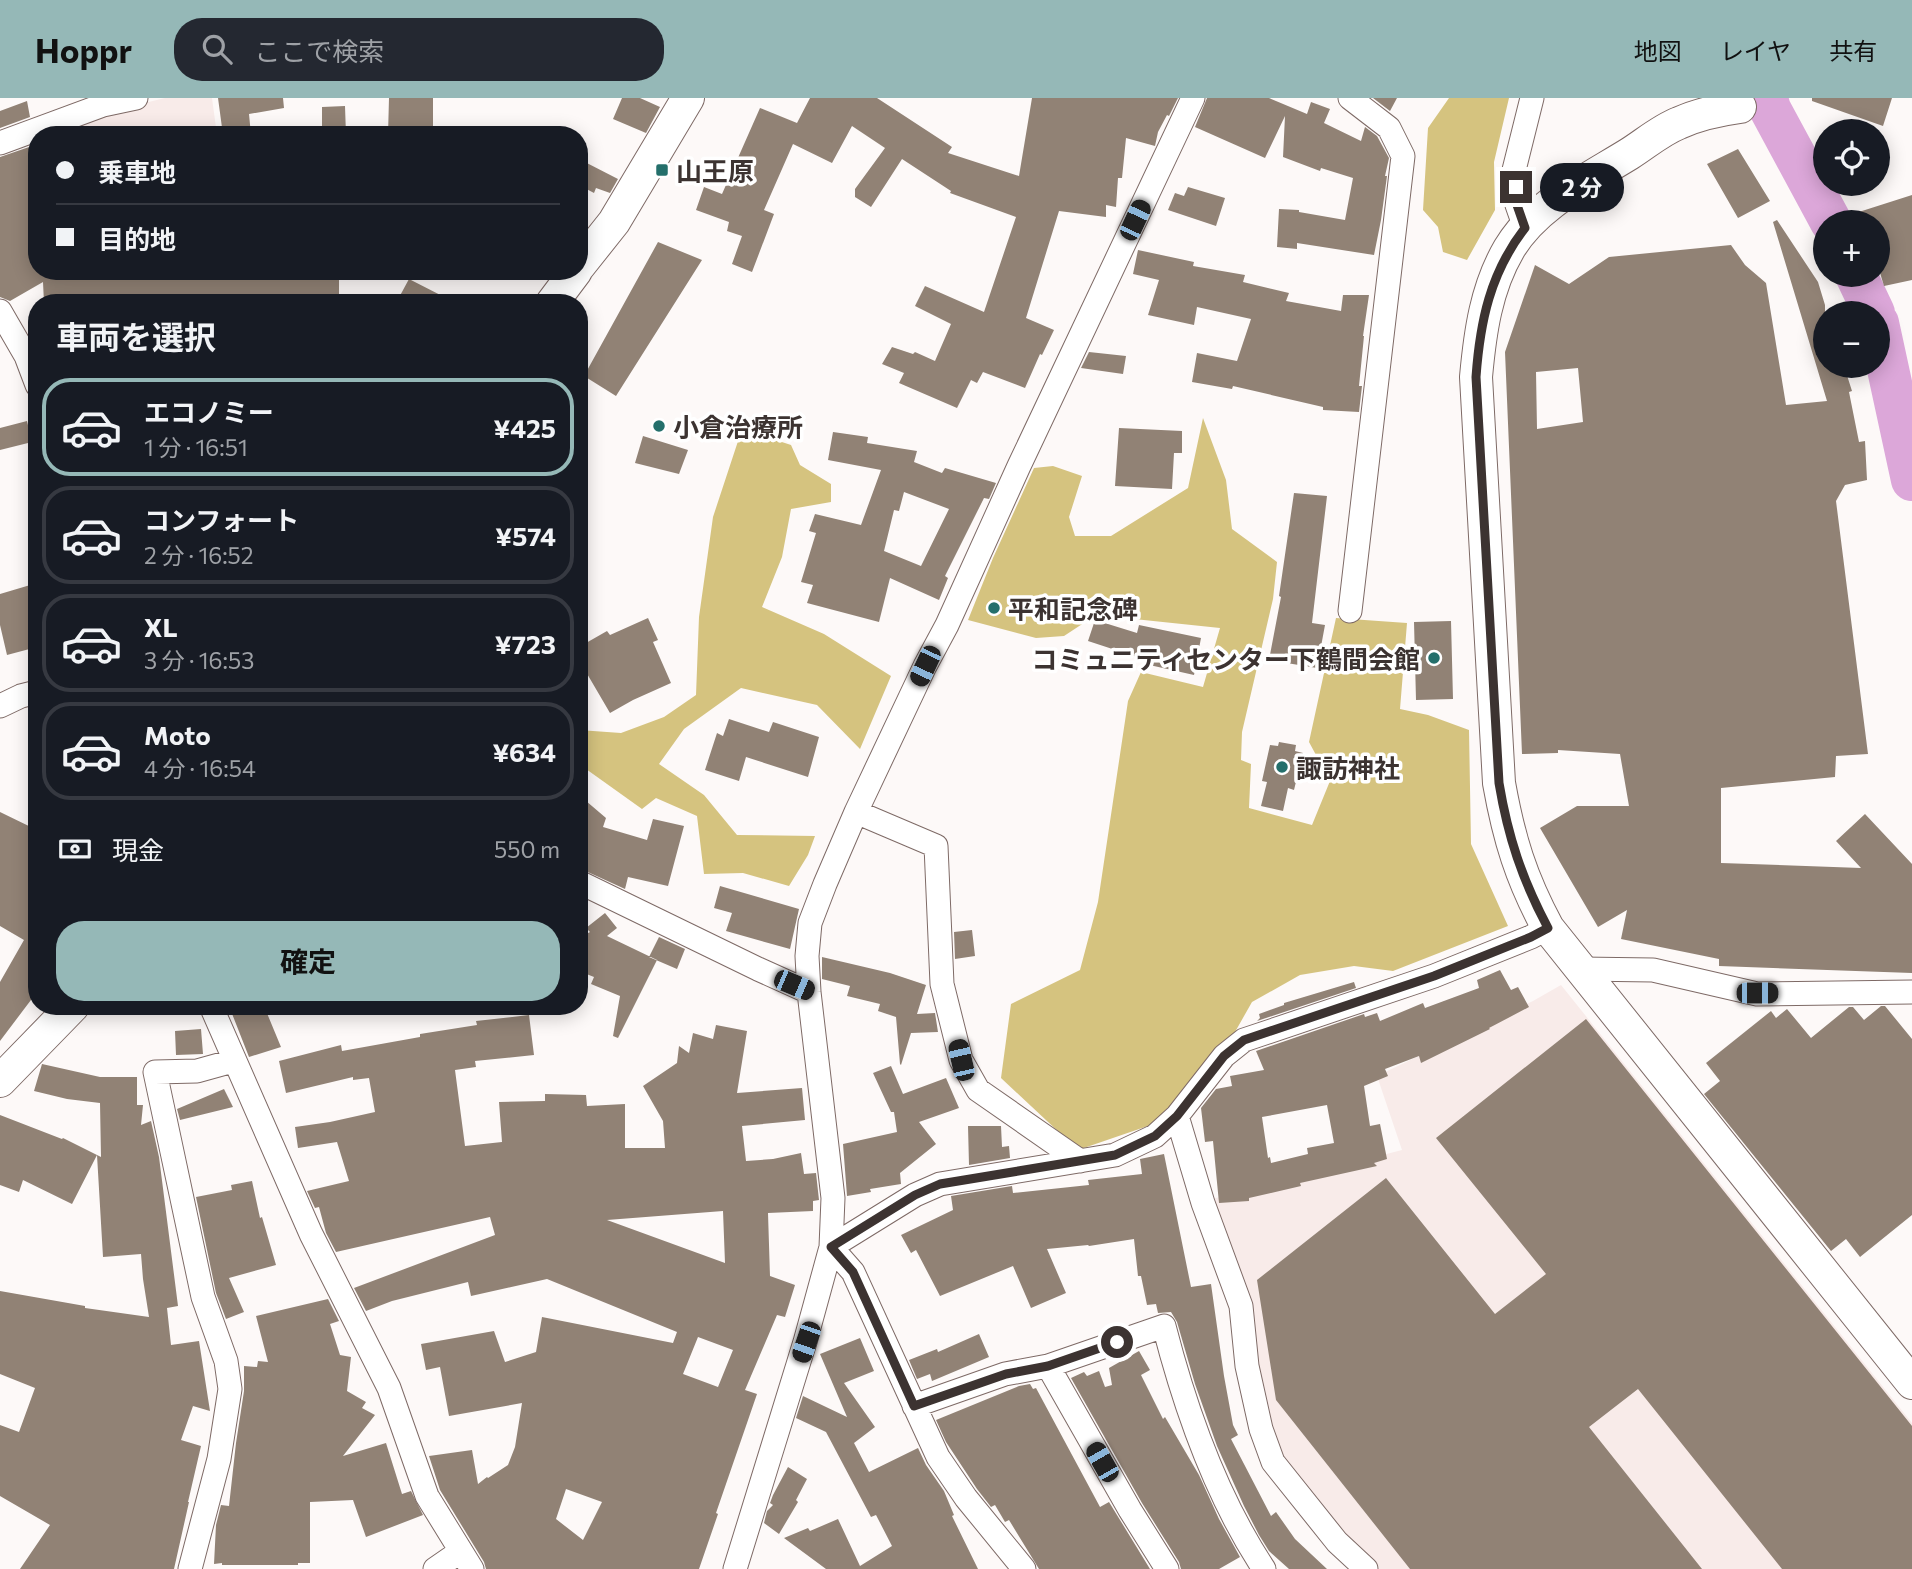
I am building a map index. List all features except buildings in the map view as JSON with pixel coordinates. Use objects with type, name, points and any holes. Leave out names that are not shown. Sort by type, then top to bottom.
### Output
[{"type":"street","points":[[46,126],[103,105],[136,98]]},
{"type":"street","points":[[588,255],[614,222],[688,98]]},
{"type":"street","points":[[735,1569],[806,1342],[831,1247],[833,1198],[809,992],[807,956],[810,923],[856,812],[947,625],[1193,98]]},
{"type":"street","points":[[1350,98],[1389,128],[1403,156],[1350,611]]},
{"type":"street","points":[[1525,228],[1517,205],[1514,170],[1532,98]]},
{"type":"street","points":[[1729,104],[1676,124],[1552,203],[1525,228],[1510,248],[1497,273],[1485,311],[1476,377],[1499,783],[1516,857],[1532,898],[1548,928],[1912,1383]]},
{"type":"street","points":[[0,143],[28,133]]},
{"type":"street","points":[[0,311],[28,351]]},
{"type":"street","points":[[0,706],[28,694]]},
{"type":"street","points":[[856,812],[936,846],[943,984],[961,1060],[978,1090],[1080,1161]]},
{"type":"street","points":[[588,886],[758,970],[809,992]]},
{"type":"street","points":[[831,1247],[915,1195],[940,1184],[1115,1155],[1155,1136],[1177,1116],[1224,1056],[1244,1040],[1434,976],[1548,928]]},
{"type":"street","points":[[1581,969],[1653,970],[1757,993],[1912,992]]},
{"type":"street","points":[[0,1081],[64,1015]]},
{"type":"street","points":[[215,1015],[310,1234],[389,1388],[427,1496],[467,1560],[435,1569]]},
{"type":"street","points":[[190,1569],[219,1459],[230,1389],[226,1361],[203,1297],[155,1072],[197,1071],[233,1061]]},
{"type":"street","points":[[1177,1116],[1203,1203],[1241,1306],[1247,1366],[1261,1429],[1273,1462],[1337,1542],[1366,1569]]},
{"type":"street","points":[[831,1247],[853,1272],[938,1457],[966,1498],[1024,1569]]},
{"type":"street","points":[[914,1406],[1006,1374],[1048,1366],[1164,1326],[1190,1413],[1226,1504],[1263,1569]]},
{"type":"street","points":[[1048,1366],[1167,1569]]},
{"type":"shaded area","points":[[165,98],[212,98],[216,126],[64,126],[79,119]]},
{"type":"shaded area","points":[[1449,98],[1509,98],[1494,162],[1495,210],[1467,260],[1443,252],[1438,227],[1423,210],[1428,128]]},
{"type":"shaded area","points":[[1203,418],[1226,480],[1232,529],[1277,562],[1273,599],[1242,732],[1241,760],[1251,764],[1249,808],[1312,825],[1330,781],[1309,742],[1336,618],[1407,623],[1400,709],[1428,715],[1469,730],[1471,844],[1508,926],[1393,971],[1354,966],[1300,975],[1252,1002],[1235,1032],[1177,1116],[1078,1150],[1001,1078],[1011,1004],[1080,970],[1098,902],[1128,701],[1141,672],[1203,687],[1220,628],[1096,615],[1064,636],[1036,638],[968,620],[1034,468],[1053,466],[1082,476],[1069,517],[1075,536],[1111,536],[1188,488]]},
{"type":"shaded area","points":[[742,429],[791,445],[800,465],[831,484],[831,502],[791,509],[782,557],[762,607],[824,634],[891,676],[860,749],[817,705],[741,688],[684,729],[659,764],[704,795],[737,835],[815,836],[808,855],[789,886],[743,873],[704,874],[697,816],[656,798],[642,809],[588,770],[588,731],[621,733],[664,717],[696,695],[699,617],[713,517]]},
{"type":"shaded area","points":[[1561,985],[1912,1423],[1912,1569],[1376,1569],[1282,1459],[1265,1410],[1212,1199],[1402,1150],[1377,1076]]},
{"type":"waterway","points":[[1767,98],[1770,109],[1825,210]]},
{"type":"waterway","points":[[1862,287],[1868,301]]},
{"type":"waterway","points":[[1890,378],[1912,480]]},
{"type":"place","name":"山王原","points":[[662,170]]},
{"type":"place","name":"小倉治療所","points":[[659,426]]},
{"type":"place","name":"平和記念碑","points":[[994,608]]},
{"type":"place","name":"コミュニティセンター下鶴間会館","points":[[1434,658]]},
{"type":"place","name":"諏訪神社","points":[[1282,767]]},
{"type":"route","points":[[1117,1342],[1048,1366],[1006,1374],[914,1406],[853,1272],[831,1247],[915,1195],[940,1184],[1115,1155],[1155,1136],[1177,1116],[1224,1056],[1244,1040],[1434,976],[1548,928],[1532,898],[1516,857],[1499,783],[1476,377],[1485,311],[1497,273],[1510,248],[1525,228],[1517,205],[1516,187]]}]
